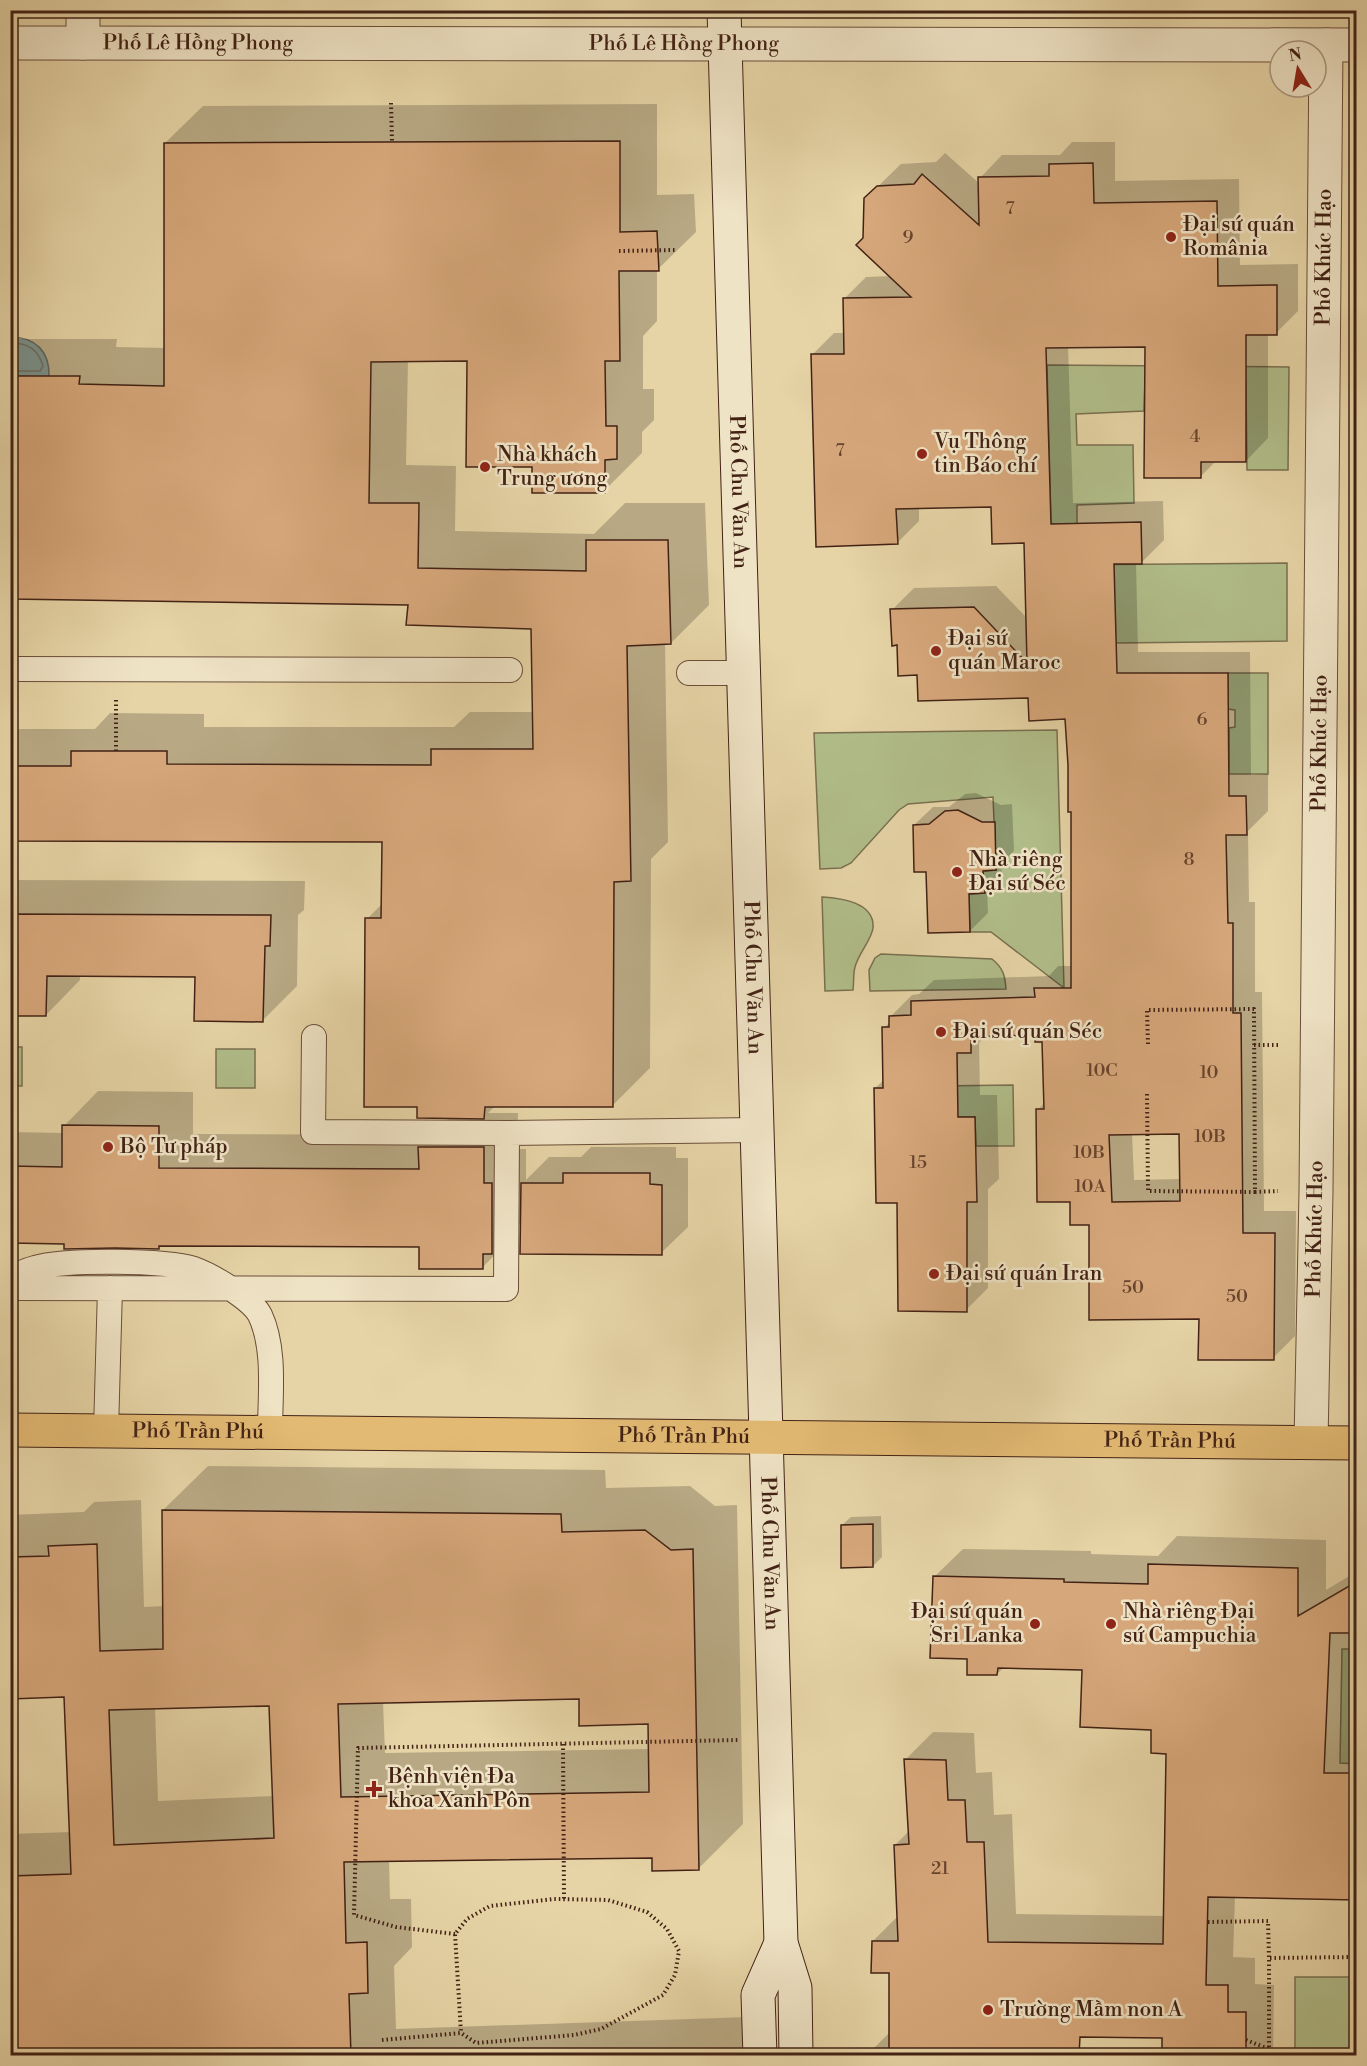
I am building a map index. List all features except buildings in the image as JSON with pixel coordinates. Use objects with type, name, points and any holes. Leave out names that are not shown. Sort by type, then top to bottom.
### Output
[{"type":"main road","name":"Phố Trần Phú","points":[[10,1430],[1356,1443]]},
{"type":"street","points":[[84,10],[84,43]]},
{"type":"street","name":"Phố Chu Văn An","points":[[724,10],[781,1943],[795,1988],[796,2055]]},
{"type":"street","name":"Phố Lê Hồng Phong","points":[[10,43],[1341,45]]},
{"type":"street","name":"Phố Khúc Hạo","points":[[1311,1442],[1341,45]]},
{"type":"street","name":"Phố Chu Văn An","points":[[760,2055],[758,1995],[781,1943]]},
{"type":"lane","points":[[10,669],[510,670]]},
{"type":"lane","points":[[688,673],[743,673]]},
{"type":"lane","points":[[314,1037],[313,1132],[507,1133],[757,1130]]},
{"type":"lane","points":[[10,1288],[506,1289],[507,1133]]},
{"type":"lane","points":[[10,1279],[35,1268],[62,1263],[167,1264],[193,1269],[215,1278],[259,1313],[269,1339],[270,1432]]},
{"type":"lane","points":[[106,1431],[110,1288]]},
{"type":"path","points":[[391,103],[392,142]]},
{"type":"path","points":[[619,251],[675,250]]},
{"type":"path","points":[[116,669],[116,751]]},
{"type":"path","points":[[1147,1094],[1148,1191],[1255,1192],[1254,1010],[1147,1010],[1148,1044]]},
{"type":"path","points":[[455,1934],[396,1927],[354,1915],[358,1748],[775,1740]]},
{"type":"path","points":[[563,1744],[564,1899]]},
{"type":"path","points":[[382,2040],[461,2033],[476,2043],[601,2029],[663,1995],[675,1975],[679,1951],[667,1929],[648,1912],[608,1900],[564,1899],[490,1906],[467,1919],[455,1934],[461,2033]]},
{"type":"path","points":[[1208,1922],[1268,1921],[1269,2055]]},
{"type":"path","points":[[1269,1958],[1356,1957]]},
{"type":"path","points":[[1246,2040],[1269,2049],[1275,2055]]},
{"type":"green space","points":[[1353,357],[1356,357],[1356,425],[1352,425]]},
{"type":"green space","points":[[1047,365],[1289,367],[1288,470],[1247,470],[1246,380],[1145,380],[1144,411],[1076,414],[1077,445],[1133,445],[1134,503],[1077,505],[1077,524],[1051,524]]},
{"type":"green space","points":[[1287,563],[1287,641],[1116,643],[1052,565]]},
{"type":"green space","points":[[1228,673],[1268,673],[1268,774],[1229,774],[1229,728],[1235,727],[1235,710],[1228,709]]},
{"type":"green space","points":[[1057,730],[1064,988],[991,932],[970,932],[969,894],[984,893],[983,871],[996,870],[993,797],[908,804],[899,810],[851,863],[841,868],[820,869],[814,733]]},
{"type":"green space","points":[[822,897],[855,903],[868,912],[872,919],[872,932],[855,967],[853,990],[825,991]]},
{"type":"green space","points":[[881,954],[992,959],[1003,972],[1006,989],[870,991],[869,970],[875,958]]},
{"type":"green space","points":[[10,1047],[22,1047],[22,1086],[11,1086]]},
{"type":"green space","points":[[216,1049],[255,1049],[255,1088],[216,1088]]},
{"type":"green space","points":[[1013,1085],[1014,1146],[976,1146],[975,1117],[940,1117],[939,1086]]},
{"type":"green space","points":[[1342,1649],[1356,1649],[1356,1764],[1340,1763]]},
{"type":"green space","points":[[1295,1977],[1356,1977],[1356,2055],[1295,2055]]},
{"type":"water","points":[[10,337],[27,340],[40,348],[47,360],[49,377],[11,376]]},
{"type":"place","name":"Đại sứ quán România","points":[[1171,237]]},
{"type":"place","name":"Vụ Thông tin Báo chí","points":[[922,454]]},
{"type":"place","name":"Nhà khách Trung ương","points":[[485,467]]},
{"type":"place","name":"Đại sứ quán Maroc","points":[[936,651]]},
{"type":"place","name":"Nhà riêng Đại sứ Séc","points":[[957,872]]},
{"type":"place","name":"Đại sứ quán Séc","points":[[941,1032]]},
{"type":"place","name":"Bộ Tư pháp","points":[[108,1147]]},
{"type":"place","name":"Đại sứ quán Iran","points":[[934,1274]]},
{"type":"place","name":"Đại sứ quán Sri Lanka","points":[[1035,1624]]},
{"type":"place","name":"Nhà riêng Đại sứ Campuchia","points":[[1111,1624]]},
{"type":"place","name":"Bệnh viện Đa khoa Xanh Pôn","points":[[374,1789]]},
{"type":"place","name":"Trường Mầm non A","points":[[988,2010]]}]
